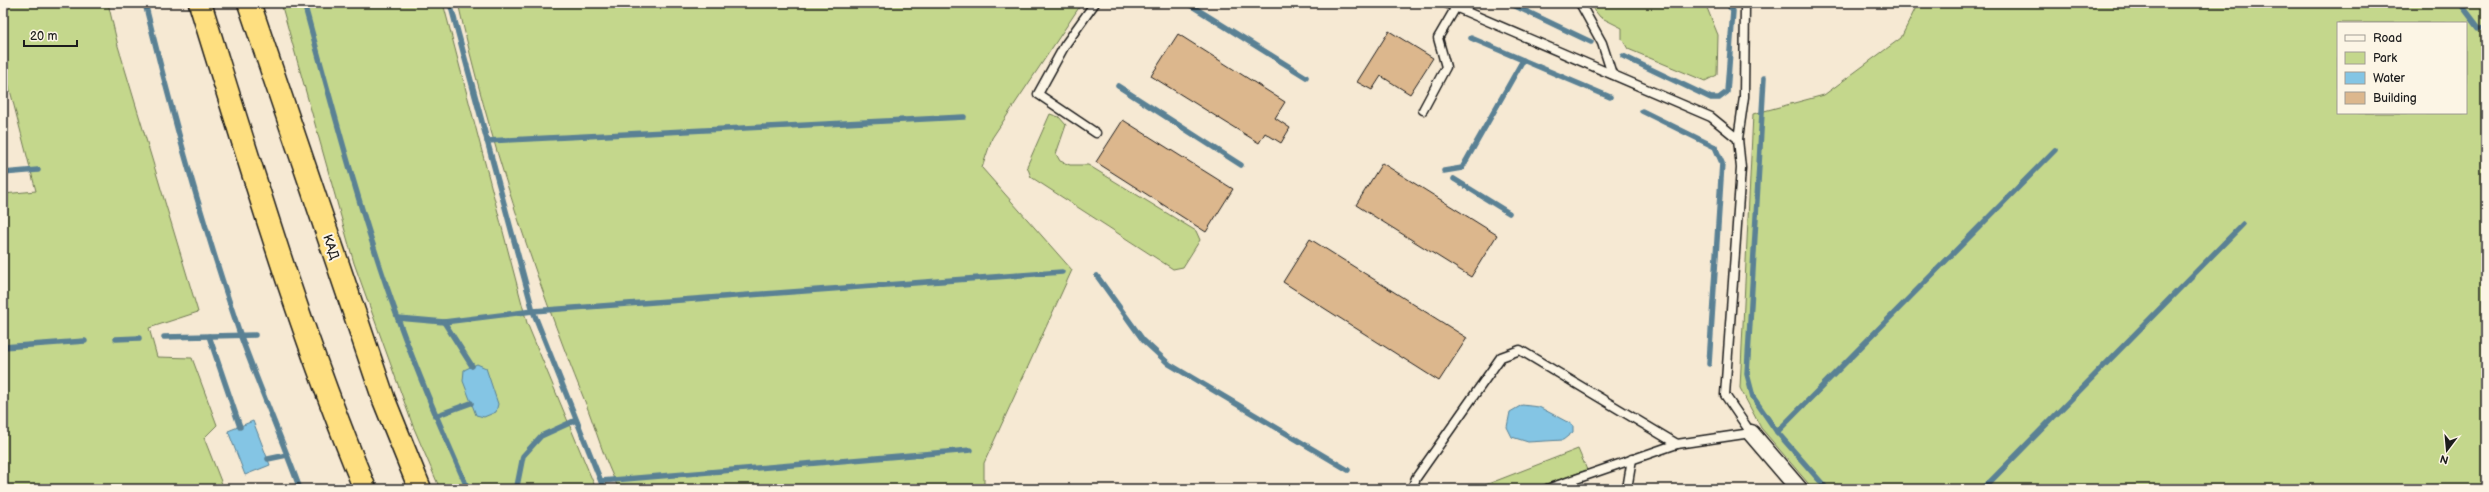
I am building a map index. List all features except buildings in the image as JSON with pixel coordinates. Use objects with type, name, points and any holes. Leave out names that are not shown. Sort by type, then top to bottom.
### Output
[{"type":"highway","points":[[200,3],[294,302],[334,414],[365,489]]},
{"type":"highway","name":"КАД","points":[[249,3],[384,400],[420,489]]},
{"type":"street","points":[[1751,433],[1799,489]]},
{"type":"lane","points":[[1095,3],[1065,45],[1038,94],[1096,133]]},
{"type":"lane","points":[[1446,3],[1711,117],[1738,139]]},
{"type":"lane","points":[[1580,3],[1602,42],[1612,74]]},
{"type":"lane","points":[[1547,489],[1677,444],[1751,433],[1725,395],[1741,168],[1738,139],[1744,96],[1745,3]]},
{"type":"lane","points":[[1423,110],[1446,67],[1438,38],[1456,7]]},
{"type":"lane","points":[[1412,489],[1416,478],[1501,357],[1520,350],[1677,444]]},
{"type":"lane","points":[[1627,489],[1632,459]]},
{"type":"green space","points":[[3,3],[108,3],[118,46],[198,312],[149,328],[157,357],[192,358],[217,425],[204,438],[224,489],[3,489],[3,194],[36,191],[3,63]]},
{"type":"green space","points":[[281,3],[443,3],[527,323],[596,489],[440,489],[413,426],[354,263]]},
{"type":"green space","points":[[458,3],[1082,3],[992,138],[982,168],[1072,270],[984,463],[984,489],[619,489],[604,456],[547,303],[513,204],[483,103]]},
{"type":"green space","points":[[1589,3],[1705,3],[1718,35],[1717,75],[1705,81],[1628,49],[1622,39],[1622,28],[1600,17]]},
{"type":"green space","points":[[1918,3],[2486,3],[2486,489],[1813,489],[1761,428],[1740,388],[1753,114],[1824,95],[1901,38]]},
{"type":"green space","points":[[1050,114],[1059,117],[1066,125],[1056,154],[1060,161],[1070,165],[1088,165],[1196,231],[1200,240],[1183,267],[1173,269],[1031,177],[1027,166]]},
{"type":"green space","points":[[1578,449],[1587,470],[1532,489],[1475,489]]},
{"type":"water","points":[[477,364],[486,368],[498,404],[496,412],[484,417],[476,415],[463,381],[464,370]]},
{"type":"water","points":[[1522,405],[1539,407],[1573,425],[1573,432],[1563,440],[1528,442],[1512,437],[1507,427],[1510,412]]},
{"type":"water","points":[[253,421],[270,465],[245,475],[228,431]]},
{"type":"waterway","points":[[145,3],[189,170],[226,293],[247,353],[300,489]]},
{"type":"waterway","points":[[304,3],[348,162],[385,280],[406,341],[423,384],[468,489]]},
{"type":"waterway","points":[[450,3],[533,311],[604,489]]},
{"type":"waterway","points":[[1187,3],[1306,77]]},
{"type":"waterway","points":[[1509,3],[1591,42]]},
{"type":"waterway","points":[[1623,56],[1711,98],[1719,98],[1727,92],[1733,11],[1727,3]]},
{"type":"waterway","points":[[2460,3],[2479,28],[2486,28]]},
{"type":"waterway","points":[[1471,38],[1610,97]]},
{"type":"waterway","points":[[1444,171],[1462,168],[1523,60]]},
{"type":"waterway","points":[[1764,78],[1747,374],[1753,397],[1777,432],[1827,489]]},
{"type":"waterway","points":[[1118,86],[1241,165]]},
{"type":"waterway","points":[[1642,111],[1715,147],[1722,163],[1709,364]]},
{"type":"waterway","points":[[487,141],[964,117]]},
{"type":"waterway","points":[[1777,432],[2055,150]]},
{"type":"waterway","points":[[3,173],[38,170]]},
{"type":"waterway","points":[[1454,179],[1509,213]]},
{"type":"waterway","points":[[1983,489],[2243,224]]},
{"type":"waterway","points":[[398,318],[444,322],[533,311],[1062,272]]},
{"type":"waterway","points":[[1097,276],[1143,340],[1169,364],[1348,470]]},
{"type":"waterway","points":[[444,322],[472,366]]},
{"type":"waterway","points":[[164,337],[255,335]]},
{"type":"waterway","points":[[209,336],[240,427]]},
{"type":"waterway","points":[[116,339],[139,338]]},
{"type":"waterway","points":[[3,347],[85,341]]},
{"type":"waterway","points":[[435,416],[471,403]]},
{"type":"waterway","points":[[518,489],[517,486],[523,456],[541,436],[576,420]]},
{"type":"waterway","points":[[601,481],[971,450]]},
{"type":"waterway","points":[[268,459],[287,455]]}]
